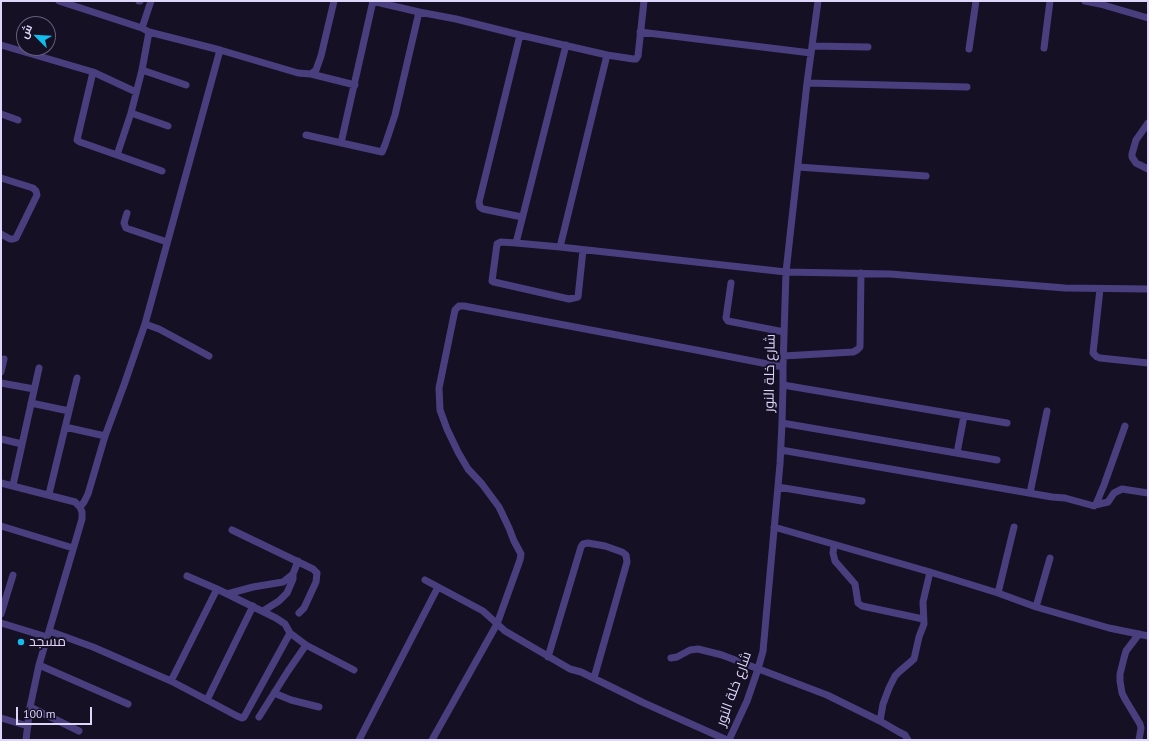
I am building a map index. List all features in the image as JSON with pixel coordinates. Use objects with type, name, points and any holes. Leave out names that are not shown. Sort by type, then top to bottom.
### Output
[{"type":"street","points":[[59,1],[146,30],[298,73],[311,74],[355,85]]},
{"type":"street","points":[[117,155],[131,113],[142,70],[146,30],[151,1]]},
{"type":"street","points":[[311,74],[316,70],[321,56],[334,1]]},
{"type":"street","points":[[342,143],[373,1],[398,4],[419,12],[456,18],[520,35],[625,59],[636,59],[638,56],[644,1]]},
{"type":"street","name":"شارع خلة النور","points":[[728,740],[747,701],[758,669],[762,651],[781,450],[786,272],[807,82],[818,1]]},
{"type":"street","points":[[969,49],[976,1]]},
{"type":"street","points":[[1044,48],[1050,1]]},
{"type":"street","points":[[1085,1],[1148,18]]},
{"type":"street","points":[[306,134],[382,152],[386,145],[395,115],[419,12]]},
{"type":"street","points":[[640,32],[812,49],[868,47]]},
{"type":"street","points":[[520,35],[479,202],[480,207],[483,209],[522,217]]},
{"type":"street","points":[[1,45],[93,72],[136,92]]},
{"type":"street","points":[[516,243],[566,45]]},
{"type":"street","points":[[80,507],[88,494],[105,436],[145,324],[220,50]]},
{"type":"street","points":[[560,247],[607,55]]},
{"type":"street","points":[[142,70],[186,86]]},
{"type":"street","points":[[93,72],[78,140],[162,171]]},
{"type":"street","points":[[807,82],[967,87]]},
{"type":"street","points":[[131,113],[168,126]]},
{"type":"street","points":[[1,114],[18,120]]},
{"type":"street","points":[[1148,123],[1136,140],[1132,154],[1132,157],[1136,163],[1148,169]]},
{"type":"street","points":[[798,167],[926,176]]},
{"type":"street","points":[[1,178],[33,188],[36,190],[37,194],[16,238],[10,239],[1,234]]},
{"type":"street","points":[[127,213],[124,224],[126,228],[167,242]]},
{"type":"street","points":[[583,250],[578,297],[569,299],[492,281],[497,244],[501,242],[560,247],[786,272],[890,274],[1065,288],[1148,289]]},
{"type":"street","points":[[783,356],[853,352],[860,347],[861,273]]},
{"type":"street","points":[[731,282],[726,318],[728,321],[784,332]]},
{"type":"street","points":[[1100,289],[1093,353],[1100,358],[1148,363]]},
{"type":"street","points":[[432,740],[497,624],[521,554],[499,507],[482,484],[468,469],[458,452],[440,410],[439,388],[455,310],[459,306],[464,306],[783,367]]},
{"type":"street","points":[[145,324],[159,329],[209,356]]},
{"type":"street","points":[[1,372],[4,359]]},
{"type":"street","points":[[13,485],[39,368]]},
{"type":"street","points":[[49,494],[77,378]]},
{"type":"street","points":[[1,383],[34,390]]},
{"type":"street","points":[[784,385],[1006,423]]},
{"type":"street","points":[[31,403],[69,411]]},
{"type":"street","points":[[1030,493],[1046,411]]},
{"type":"street","points":[[957,453],[964,416]]},
{"type":"street","points":[[782,423],[997,460]]},
{"type":"street","points":[[1095,505],[1104,485],[1125,426]]},
{"type":"street","points":[[65,427],[105,436]]},
{"type":"street","points":[[1,439],[22,444]]},
{"type":"street","points":[[781,450],[1065,498],[1092,506],[1108,502],[1114,493],[1122,489],[1148,493]]},
{"type":"street","points":[[1,483],[49,494],[75,502],[80,507],[82,512],[82,519],[39,665],[30,707],[26,740]]},
{"type":"street","points":[[778,487],[862,501]]},
{"type":"street","points":[[1,526],[73,548]]},
{"type":"street","points":[[774,527],[930,572],[998,593],[1036,607],[1109,628],[1148,636]]},
{"type":"street","points":[[998,593],[1014,527]]},
{"type":"street","points":[[232,530],[313,569],[316,573],[316,582],[304,608],[299,613]]},
{"type":"street","points":[[548,657],[581,546],[588,543],[605,546],[622,552],[626,555],[627,562],[594,678]]},
{"type":"street","points":[[834,545],[833,553],[835,561],[855,584],[858,603],[862,606],[924,619]]},
{"type":"street","points":[[1036,607],[1050,558]]},
{"type":"street","points":[[263,611],[279,601],[287,592],[293,579],[293,574],[298,561]]},
{"type":"street","points":[[880,721],[883,704],[889,688],[900,671],[914,659],[919,637],[924,624],[923,602],[930,572]]},
{"type":"street","points":[[227,594],[253,587],[283,582],[293,574]]},
{"type":"street","points":[[1,614],[13,575]]},
{"type":"street","points":[[187,576],[263,611],[285,624],[290,632],[306,645],[354,670]]},
{"type":"street","points":[[425,580],[483,611],[505,631],[570,669],[581,672],[644,703],[728,740]]},
{"type":"street","points":[[359,740],[438,587]]},
{"type":"street","points":[[171,681],[217,589]]},
{"type":"street","points":[[207,700],[253,606]]},
{"type":"street","points":[[1,623],[48,634],[93,647],[171,681],[242,718],[244,717],[290,632]]},
{"type":"street","points":[[1138,634],[1126,651],[1120,674],[1120,681],[1125,699],[1140,724],[1141,728],[1139,740]]},
{"type":"street","points":[[259,717],[306,645]]},
{"type":"street","points":[[671,658],[677,657],[690,650],[698,649],[722,655],[827,695],[880,721],[905,735],[908,740]]},
{"type":"street","points":[[39,665],[128,704]]},
{"type":"street","points":[[274,693],[291,700],[318,707]]},
{"type":"street","points":[[30,707],[79,731]]},
{"type":"street","points":[[1,718],[28,726]]},
{"type":"place","name":"مسجد","points":[[21,642]]}]
